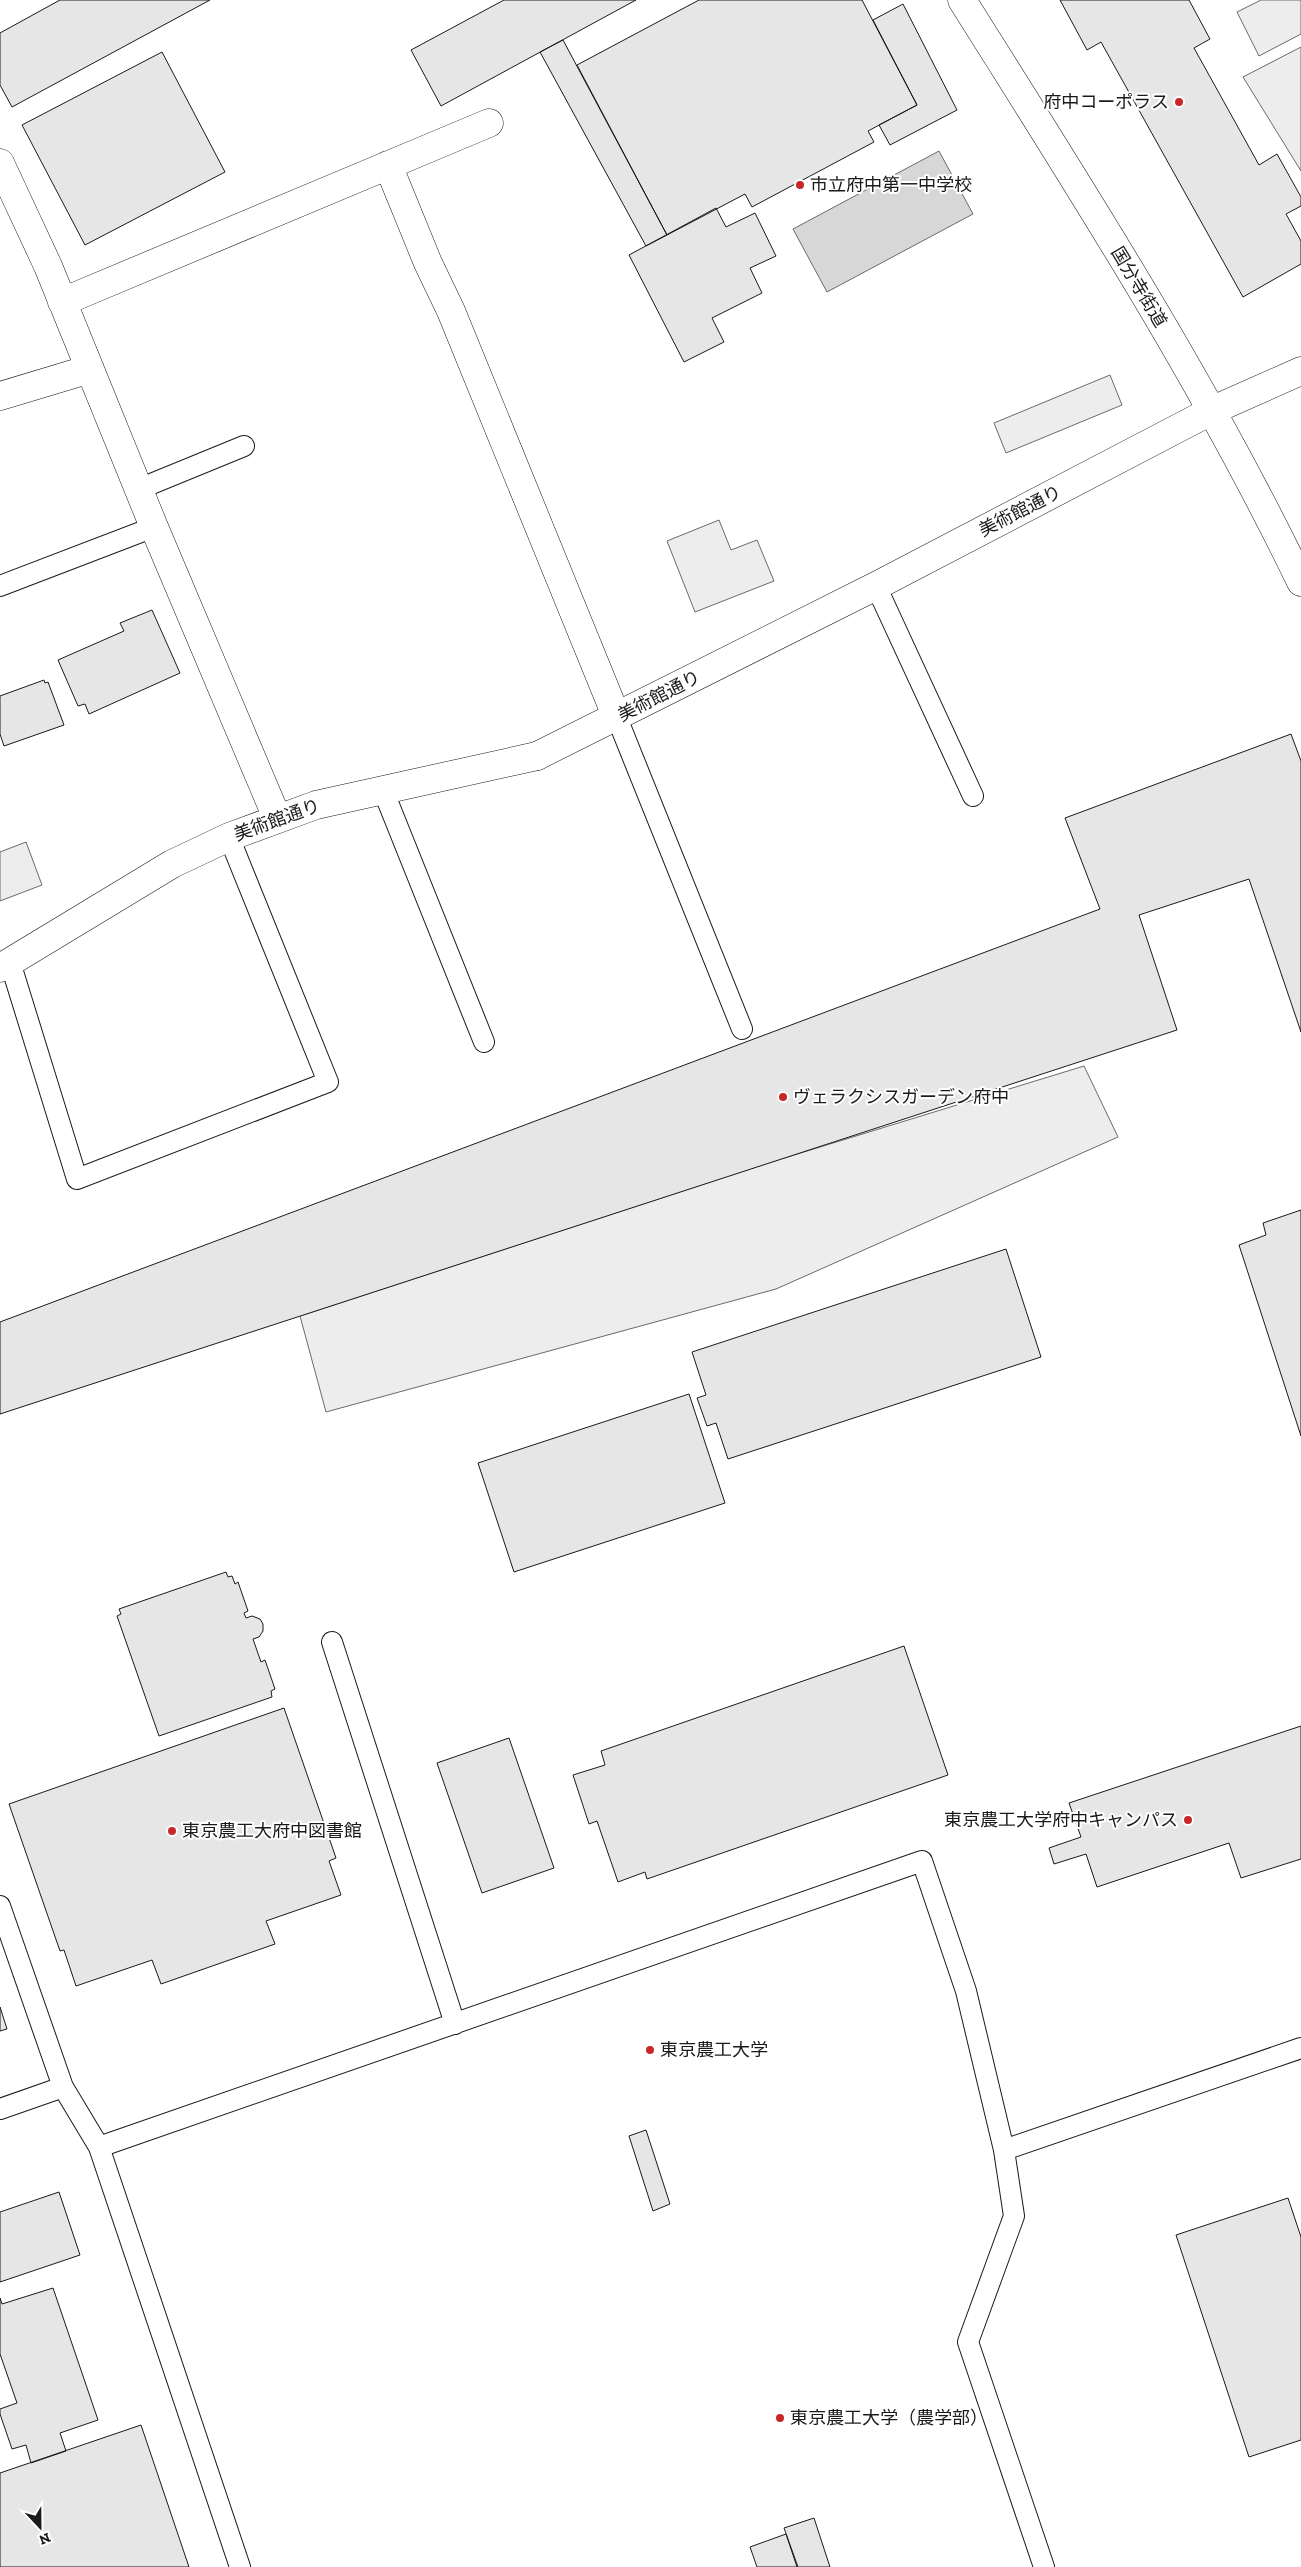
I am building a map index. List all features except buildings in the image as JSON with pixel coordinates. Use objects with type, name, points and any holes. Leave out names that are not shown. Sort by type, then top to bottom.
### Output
[{"type":"street","name":"国分寺街道","points":[[962,0],[1080,188],[1213,410],[1255,488],[1301,582]]},
{"type":"street","points":[[62,302],[489,123]]},
{"type":"street","points":[[0,162],[62,302],[138,489],[277,818]]},
{"type":"street","points":[[388,165],[428,263],[455,320],[617,718]]},
{"type":"street","points":[[0,396],[90,369]]},
{"type":"street","name":"美術館通り","points":[[5,965],[172,864],[229,837],[277,818],[316,805],[537,756],[617,718],[876,586],[1213,410],[1301,370]]},
{"type":"lane","points":[[138,489],[244,446]]},
{"type":"lane","points":[[0,586],[154,527]]},
{"type":"lane","points":[[876,586],[973,796]]},
{"type":"lane","points":[[617,718],[742,1029]]},
{"type":"lane","points":[[383,790],[484,1042]]},
{"type":"lane","points":[[5,965],[77,1179],[328,1082],[229,837]]},
{"type":"lane","points":[[332,1642],[455,2024]]},
{"type":"lane","points":[[99,2147],[922,1861],[966,1991],[1004,2150],[1014,2216],[968,2342],[1044,2567]]},
{"type":"lane","points":[[0,1906],[63,2087],[99,2147],[240,2567]]},
{"type":"lane","points":[[1004,2150],[1301,2048]]},
{"type":"lane","points":[[0,2109],[63,2087]]},
{"type":"shaded area","points":[[1261,0],[1301,0],[1301,34],[1259,56],[1237,12]]},
{"type":"shaded area","points":[[1301,47],[1301,171],[1243,77]]},
{"type":"shaded area","points":[[939,151],[973,214],[827,292],[793,229]]},
{"type":"shaded area","points":[[1110,375],[1122,405],[1006,453],[994,423]]},
{"type":"shaded area","points":[[719,520],[731,550],[757,540],[774,581],[695,612],[667,541]]},
{"type":"shaded area","points":[[26,842],[42,885],[0,901],[0,852]]},
{"type":"shaded area","points":[[1084,1066],[1118,1137],[776,1289],[326,1412],[300,1316],[768,1163]]},
{"type":"place","name":"府中コーポラス","points":[[1179,102]]},
{"type":"place","name":"市立府中第一中学校","points":[[800,185]]},
{"type":"place","name":"ヴェラクシスガーデン府中","points":[[783,1097]]},
{"type":"place","name":"東京農工大学府中キャンパス","points":[[1188,1820]]},
{"type":"place","name":"東京農工大府中図書館","points":[[172,1831]]},
{"type":"place","name":"東京農工大学","points":[[650,2050]]},
{"type":"place","name":"東京農工大学（農学部）","points":[[780,2418]]}]
